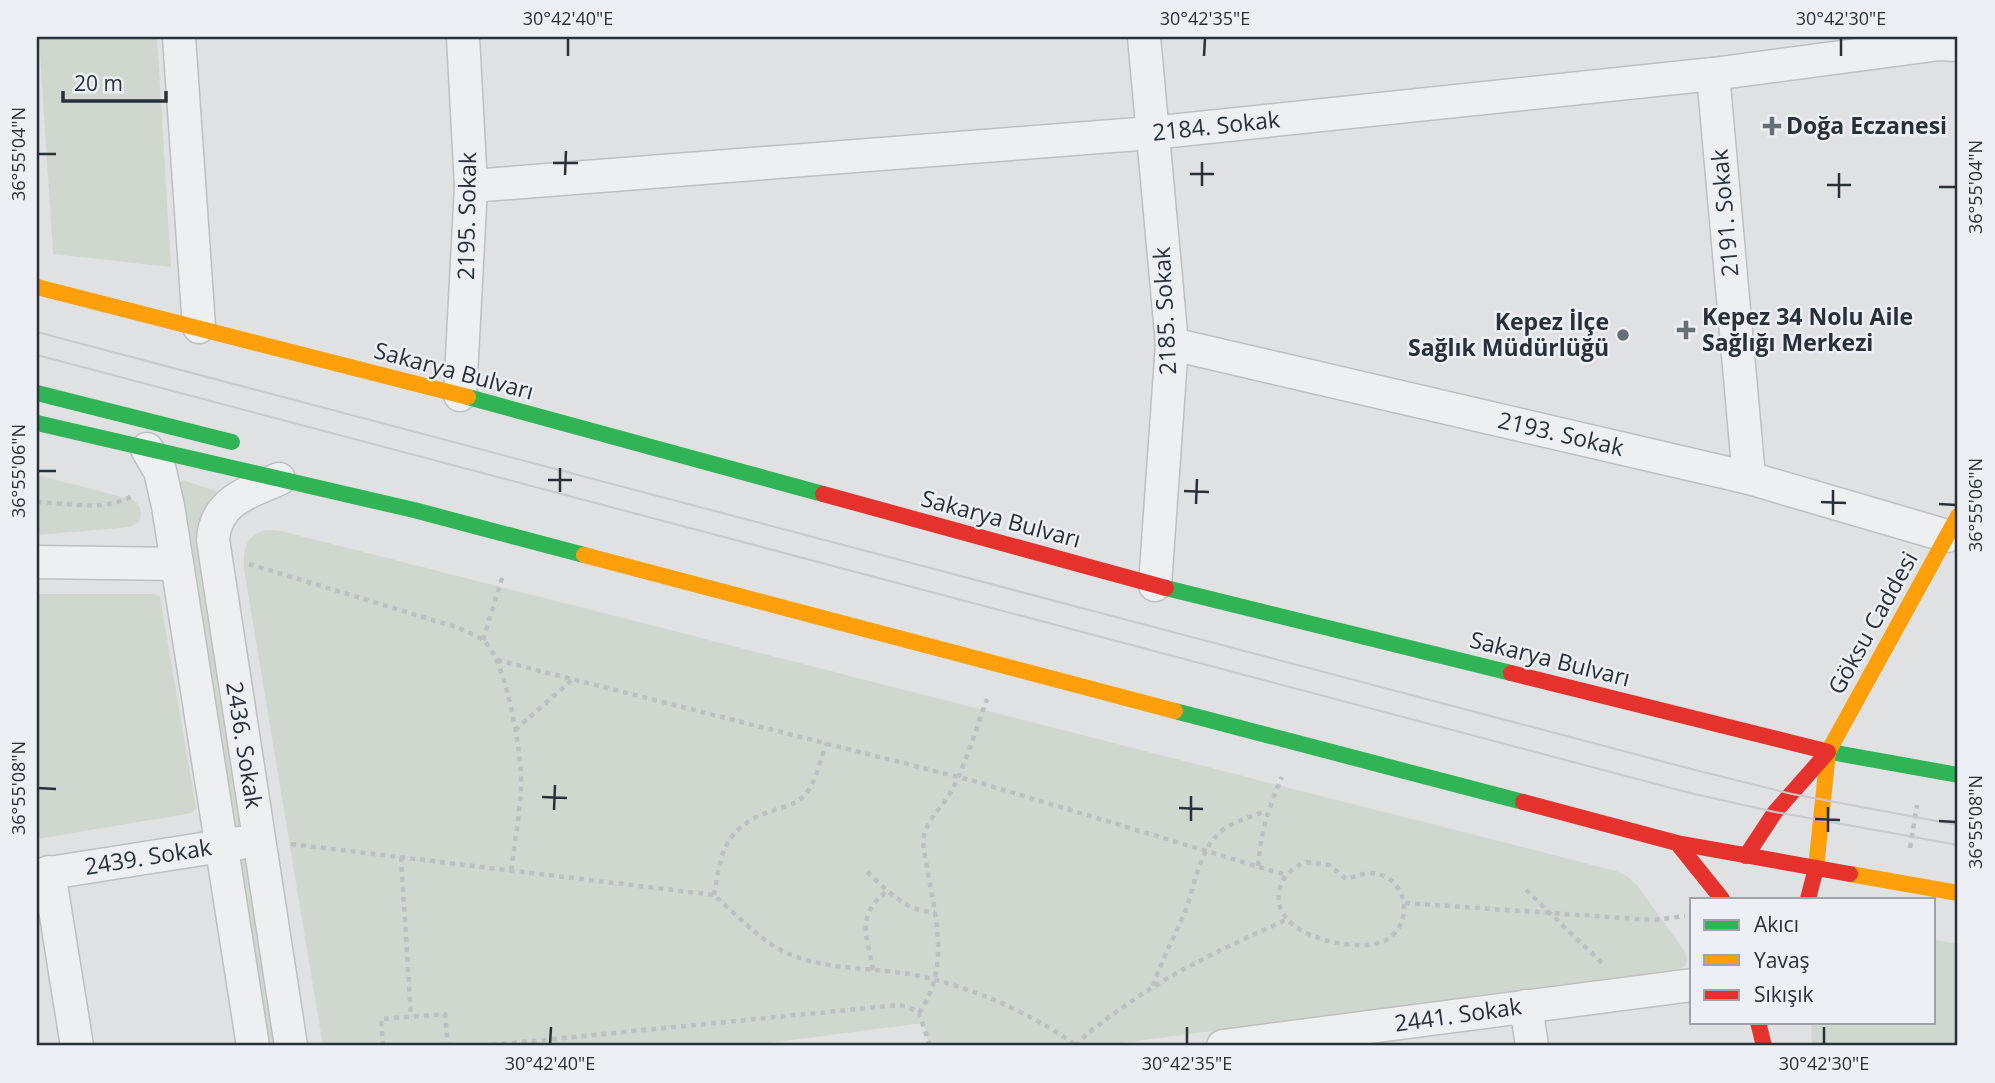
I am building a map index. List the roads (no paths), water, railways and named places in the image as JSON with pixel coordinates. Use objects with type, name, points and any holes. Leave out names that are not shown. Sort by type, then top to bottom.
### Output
[{"type":"main road","name":"Sakarya Bulvarı","points":[[37,287],[460,396],[1155,585],[1828,752],[1958,775]]},
{"type":"main road","points":[[37,393],[244,445]]},
{"type":"main road","points":[[37,423],[414,510],[1746,862],[1816,869],[1958,893]]},
{"type":"main road","points":[[341,477],[414,510]]},
{"type":"main road","name":"Göksu Caddesi","points":[[1828,752],[1952,526]]},
{"type":"main road","points":[[1746,862],[1775,812],[1828,752]]},
{"type":"main road","points":[[1808,898],[1816,869],[1828,752]]},
{"type":"main road","points":[[1677,843],[1721,898]]},
{"type":"main road","points":[[1758,1024],[1764,1046]]},
{"type":"street","points":[[179,37],[199,327]]},
{"type":"street","name":"2195. Sokak","points":[[460,396],[471,186],[463,37]]},
{"type":"street","name":"2185. Sokak","points":[[1144,37],[1172,345],[1155,585]]},
{"type":"street","name":"2184. Sokak","points":[[471,186],[1151,133],[1713,74],[1946,42]]},
{"type":"street","name":"2191. Sokak","points":[[1713,74],[1749,478]]},
{"type":"street","name":"2193. Sokak","points":[[1172,345],[1952,526]]},
{"type":"street","name":"2436. Sokak","points":[[147,449],[155,461],[164,486],[253,1046]]},
{"type":"street","name":"2436. Sokak","points":[[279,478],[239,496],[227,505],[216,521],[214,530],[215,554],[291,1046]]},
{"type":"street","points":[[37,562],[177,564]]},
{"type":"street","name":"2439. Sokak","points":[[43,874],[259,840]]},
{"type":"street","points":[[43,874],[77,1046]]},
{"type":"street","name":"2441. Sokak","points":[[1223,1046],[1690,985]]},
{"type":"street","points":[[1526,1006],[1532,1046]]},
{"type":"tram line","points":[[37,332],[1695,770],[1792,794],[1958,825]]},
{"type":"tram line","points":[[37,355],[1690,793],[1775,812],[1958,845]]},
{"type":"place","name":"Doğa Eczanesi","points":[[1772,126]]},
{"type":"place","name":"Kepez 34 Nolu Aile Sağlığı Merkezi","points":[[1686,330]]},
{"type":"place","name":"Kepez İlçe Sağlık Müdürlüğü","points":[[1623,335]]}]
